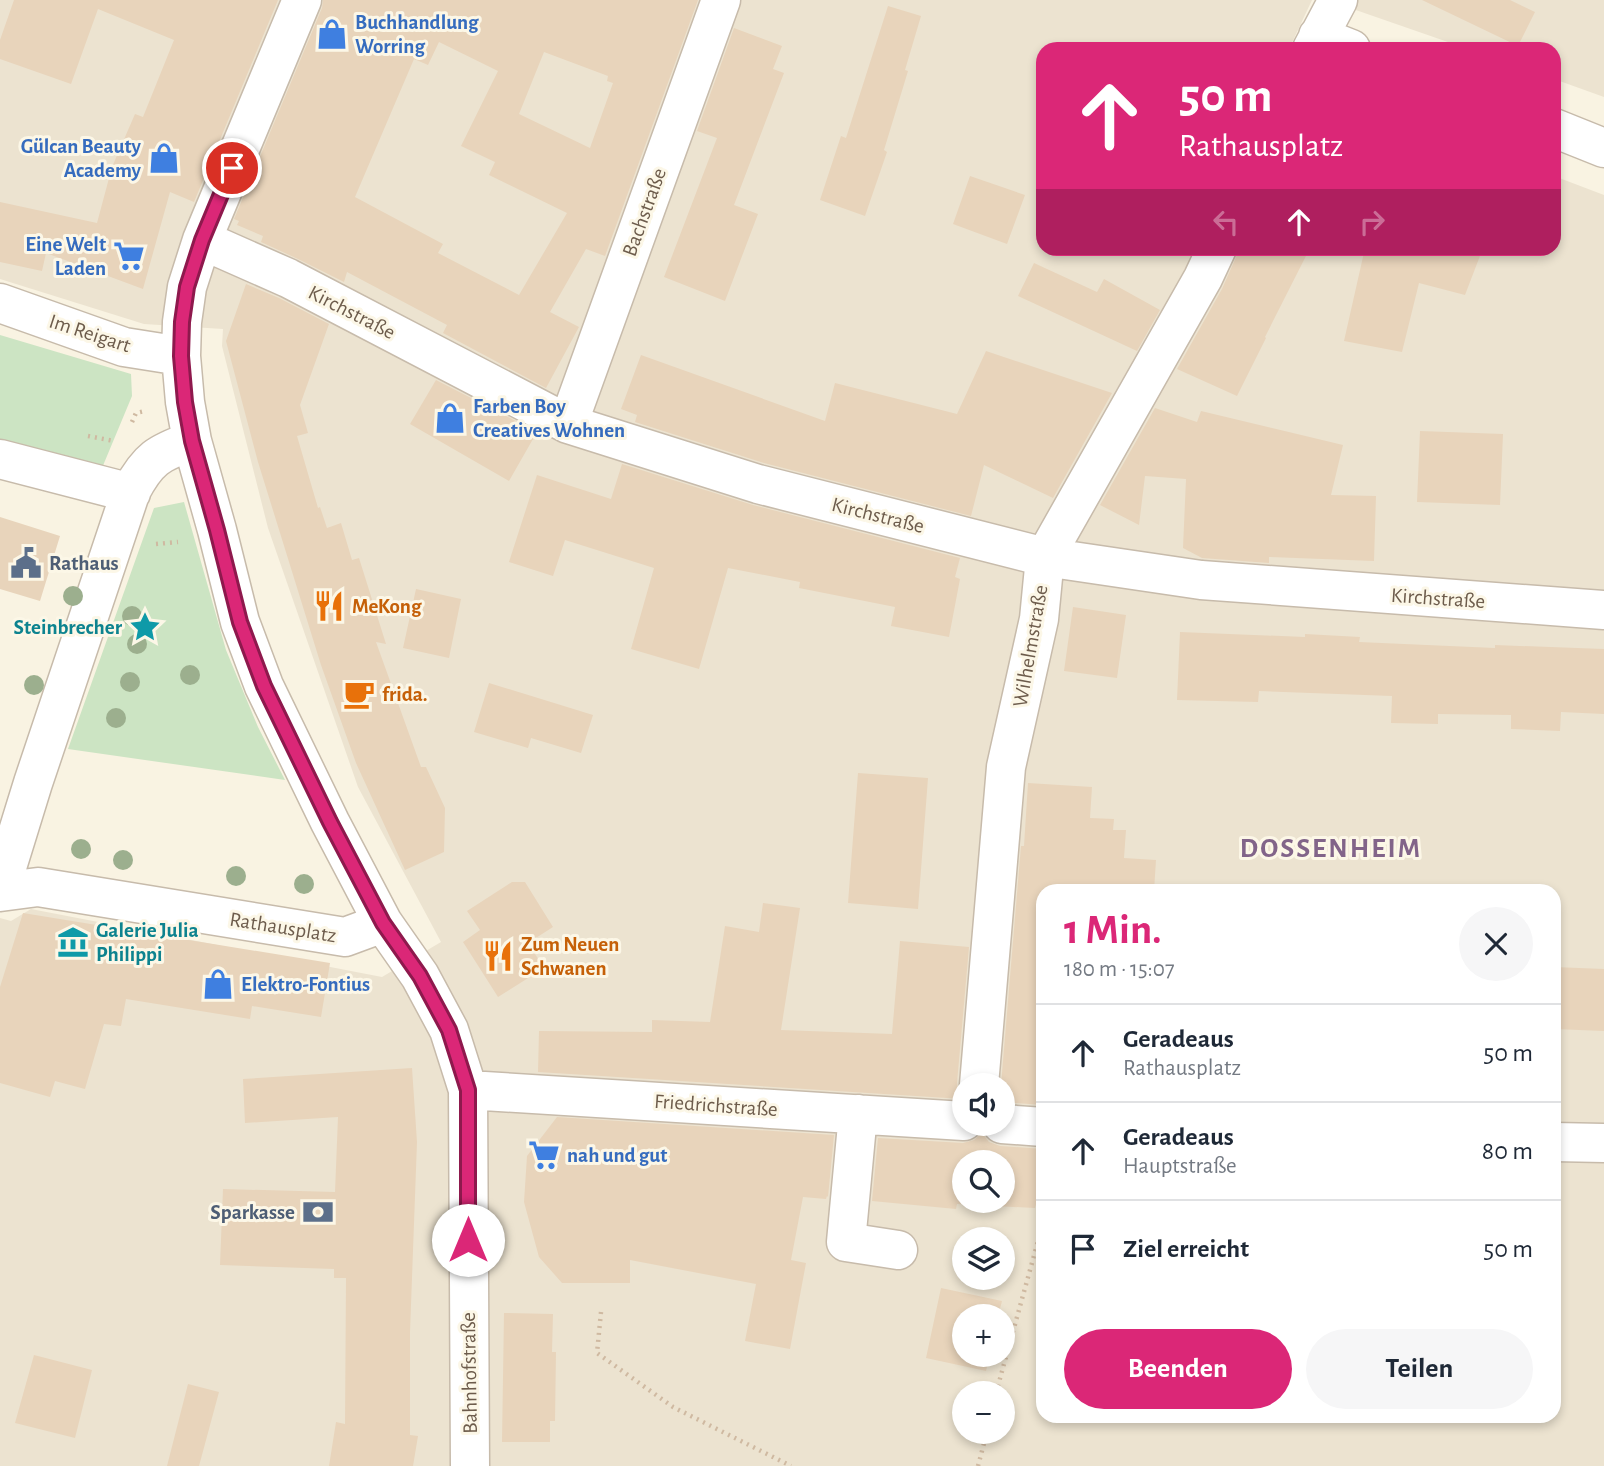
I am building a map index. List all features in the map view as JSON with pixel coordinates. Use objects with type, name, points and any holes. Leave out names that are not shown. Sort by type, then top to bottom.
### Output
[{"type":"street","points":[[302,0],[202,240],[187,287],[181,356],[185,402],[192,441],[240,622],[264,686],[383,923]]},
{"type":"street","name":"Bachstraße","points":[[568,424],[720,0]]},
{"type":"street","points":[[1328,42],[1338,0]]},
{"type":"street","points":[[1561,131],[1604,148]]},
{"type":"street","name":"Kirchstraße","points":[[202,240],[288,278],[568,424],[758,484],[1045,557],[1201,580],[1604,610]]},
{"type":"street","name":"Wilhelmstraße","points":[[979,1073],[1006,767],[1039,619],[1045,557],[1213,256]]},
{"type":"street","name":"Im Reigart","points":[[0,303],[124,347],[181,356]]},
{"type":"street","name":"Rathausplatz","points":[[192,441],[155,458],[141,472],[131,493],[33,783],[0,891],[38,887],[345,937],[383,923]]},
{"type":"street","points":[[0,459],[131,493]]},
{"type":"street","name":"Bahnhofstraße","points":[[383,923],[420,976],[449,1030],[468,1090],[470,1466]]},
{"type":"street","name":"Friedrichstraße","points":[[468,1090],[952,1120]]},
{"type":"street","points":[[858,1114],[846,1242],[898,1250]]},
{"type":"street","points":[[1015,1125],[1036,1126]]},
{"type":"street","points":[[1561,1142],[1604,1143]]},
{"type":"path","points":[[115,538],[141,546],[178,541],[180,553]]},
{"type":"path","points":[[999,1381],[1036,1248]]},
{"type":"path","points":[[601,1312],[597,1353],[673,1407],[791,1466]]},
{"type":"path","points":[[978,1466],[984,1444]]},
{"type":"shaded area","points":[[0,0],[1312,0],[1292,42],[1036,42],[1036,256],[1561,256],[1561,179],[1604,195],[1604,1466],[0,1466],[0,918],[11,921],[31,909],[382,977],[441,942],[358,787],[268,528],[222,346],[223,329],[144,324],[0,279]]},
{"type":"shaded area","points":[[1327,0],[1604,0],[1604,97],[1561,82],[1561,42],[1448,42]]},
{"type":"green space","points":[[0,335],[131,374],[132,396],[102,468],[0,439]]},
{"type":"green space","points":[[184,502],[226,650],[258,727],[285,780],[68,749],[154,508]]},
{"type":"building","points":[[14,0],[278,0],[194,202],[170,192],[143,289],[46,253],[42,271],[0,262],[0,202],[97,223],[112,167],[135,114],[143,117],[174,40],[98,9],[71,84],[0,59],[0,40]]},
{"type":"building","points":[[323,0],[698,0],[605,256],[586,249],[550,312],[579,327],[546,388],[443,333],[447,325],[347,272],[344,282],[261,242],[263,236],[237,225],[239,221],[234,219]],"holes":[[[439,42],[498,71],[461,146],[495,162],[489,175],[567,213],[519,295],[438,253],[443,244],[355,197],[414,59],[428,65]],[[544,52],[608,76],[607,81],[613,83],[590,148],[519,114]]]},
{"type":"building","points":[[1422,0],[1510,0],[1535,12],[1520,42],[1510,42]]},
{"type":"building","points":[[888,6],[921,16],[905,70],[908,71],[884,150],[887,152],[865,216],[820,200],[841,136],[846,138]]},
{"type":"building","points":[[734,28],[782,46],[773,69],[784,73],[734,205],[758,214],[725,301],[664,277],[717,138],[697,131]]},
{"type":"building","points":[[970,176],[1025,195],[1007,244],[953,224]]},
{"type":"building","points":[[1236,256],[1306,256],[1237,396],[1177,369],[1222,289]]},
{"type":"building","points":[[1363,256],[1480,256],[1465,295],[1419,283],[1402,352],[1344,341]]},
{"type":"building","points":[[1034,263],[1097,292],[1104,279],[1160,310],[1137,351],[1018,296]]},
{"type":"building","points":[[246,284],[329,324],[300,405],[308,433],[297,436],[318,508],[320,507],[327,528],[341,523],[352,560],[359,558],[386,644],[376,642],[421,767],[426,767],[445,808],[444,852],[405,870],[356,763],[321,665],[258,462],[226,341]]},
{"type":"building","points":[[986,351],[1112,393],[1053,498],[984,465],[971,516],[764,463],[635,422],[637,415],[621,409],[641,355],[825,421],[835,383],[957,414]]},
{"type":"building","points":[[436,380],[537,432],[509,481],[410,424]]},
{"type":"building","points":[[1155,408],[1197,422],[1201,411],[1343,445],[1331,495],[1376,496],[1374,561],[1269,557],[1269,563],[1202,558],[1183,548],[1186,479],[1145,476],[1139,525],[1100,505]]},
{"type":"building","points":[[1420,431],[1503,434],[1500,505],[1417,502]]},
{"type":"building","points":[[622,464],[753,505],[960,558],[955,577],[960,579],[949,637],[891,626],[895,607],[799,588],[800,582],[728,568],[699,669],[631,649],[654,568],[565,540],[553,576],[509,562],[537,475],[611,499]]},
{"type":"building","name":"Rathaus","points":[[0,517],[60,536],[40,601],[0,589]]},
{"type":"building","points":[[416,589],[461,599],[449,658],[403,648]]},
{"type":"building","points":[[1073,607],[1126,615],[1117,678],[1064,671]]},
{"type":"building","points":[[1180,632],[1305,637],[1305,634],[1360,637],[1359,642],[1495,648],[1495,645],[1604,649],[1604,714],[1561,712],[1560,731],[1511,729],[1511,715],[1438,714],[1438,724],[1391,723],[1392,696],[1259,691],[1258,702],[1177,700]]},
{"type":"building","points":[[489,683],[593,715],[581,753],[531,738],[528,748],[474,732]]},
{"type":"building","points":[[858,773],[928,778],[918,909],[848,903]]},
{"type":"building","points":[[1028,783],[1092,787],[1090,818],[1114,819],[1113,830],[1126,830],[1124,858],[1156,860],[1154,884],[1036,884],[1036,1104],[1015,1103],[1015,1073],[1002,1073],[1021,846],[1024,846]]},
{"type":"building","points":[[512,882],[525,882],[553,927],[528,943],[544,968],[498,997],[463,942],[480,930],[467,911]]},
{"type":"building","points":[[763,903],[800,908],[781,1030],[892,1034],[900,941],[969,947],[958,1073],[952,1073],[952,1098],[538,1072],[539,1031],[652,1032],[652,1020],[710,1022],[725,926],[759,932]]},
{"type":"building","points":[[23,913],[330,963],[321,1017],[252,1006],[250,1019],[126,999],[121,1026],[104,1024],[85,1089],[55,1081],[50,1097],[0,1083],[0,987]]},
{"type":"building","points":[[1561,967],[1604,969],[1604,1031],[1561,1029]]},
{"type":"building","points":[[412,1068],[417,1142],[410,1332],[410,1435],[418,1436],[413,1466],[329,1466],[336,1422],[345,1424],[346,1278],[334,1278],[334,1269],[220,1265],[223,1189],[335,1192],[338,1117],[245,1123],[243,1079]]},
{"type":"building","points":[[557,1117],[834,1135],[828,1197],[803,1197],[791,1260],[806,1263],[790,1349],[745,1341],[756,1284],[630,1260],[630,1283],[562,1283],[539,1257],[524,1202],[527,1156]]},
{"type":"building","points":[[984,1136],[989,1142],[1000,1146],[1036,1149],[1035,1208],[1015,1207],[1015,1150],[952,1150],[952,1209],[872,1201],[878,1138],[963,1143]]},
{"type":"building","points":[[941,1288],[1002,1301],[1001,1304],[952,1304],[952,1364],[926,1358]]},
{"type":"building","points":[[504,1313],[553,1314],[552,1352],[556,1352],[555,1421],[550,1421],[550,1442],[502,1442]]},
{"type":"building","points":[[34,1355],[92,1370],[75,1438],[15,1423]]},
{"type":"building","points":[[968,1367],[987,1367],[986,1371]]},
{"type":"building","points":[[188,1384],[219,1392],[199,1466],[167,1466]]},
{"type":"place","name":"Buchhandlung Worring","points":[[332,34]]},
{"type":"place","name":"Gülcan Beauty Academy","points":[[164,158]]},
{"type":"place","name":"Eine Welt Laden","points":[[129,256]]},
{"type":"place","name":"Farben Boy Creatives Wohnen","points":[[450,418]]},
{"type":"place","name":"Rathaus","points":[[26,563]]},
{"type":"place","name":"MeKong","points":[[329,606]]},
{"type":"place","name":"Steinbrecher","points":[[145,627]]},
{"type":"place","name":"frida.","points":[[359,694]]},
{"type":"place","name":"Galerie Julia Philippi","points":[[73,942]]},
{"type":"place","name":"Zum Neuen Schwanen","points":[[498,956]]},
{"type":"place","name":"Elektro-Fontius","points":[[218,984]]},
{"type":"place","name":"nah und gut","points":[[544,1155]]},
{"type":"place","name":"Sparkasse","points":[[318,1212]]},
{"type":"district","name":"DOSSENHEIM","points":[[1331,847]]},
{"type":"route","points":[[232,168],[202,240],[187,287],[181,356],[192,441],[240,622],[264,686],[383,923],[420,976],[449,1030],[468,1090],[468,1240]]}]
